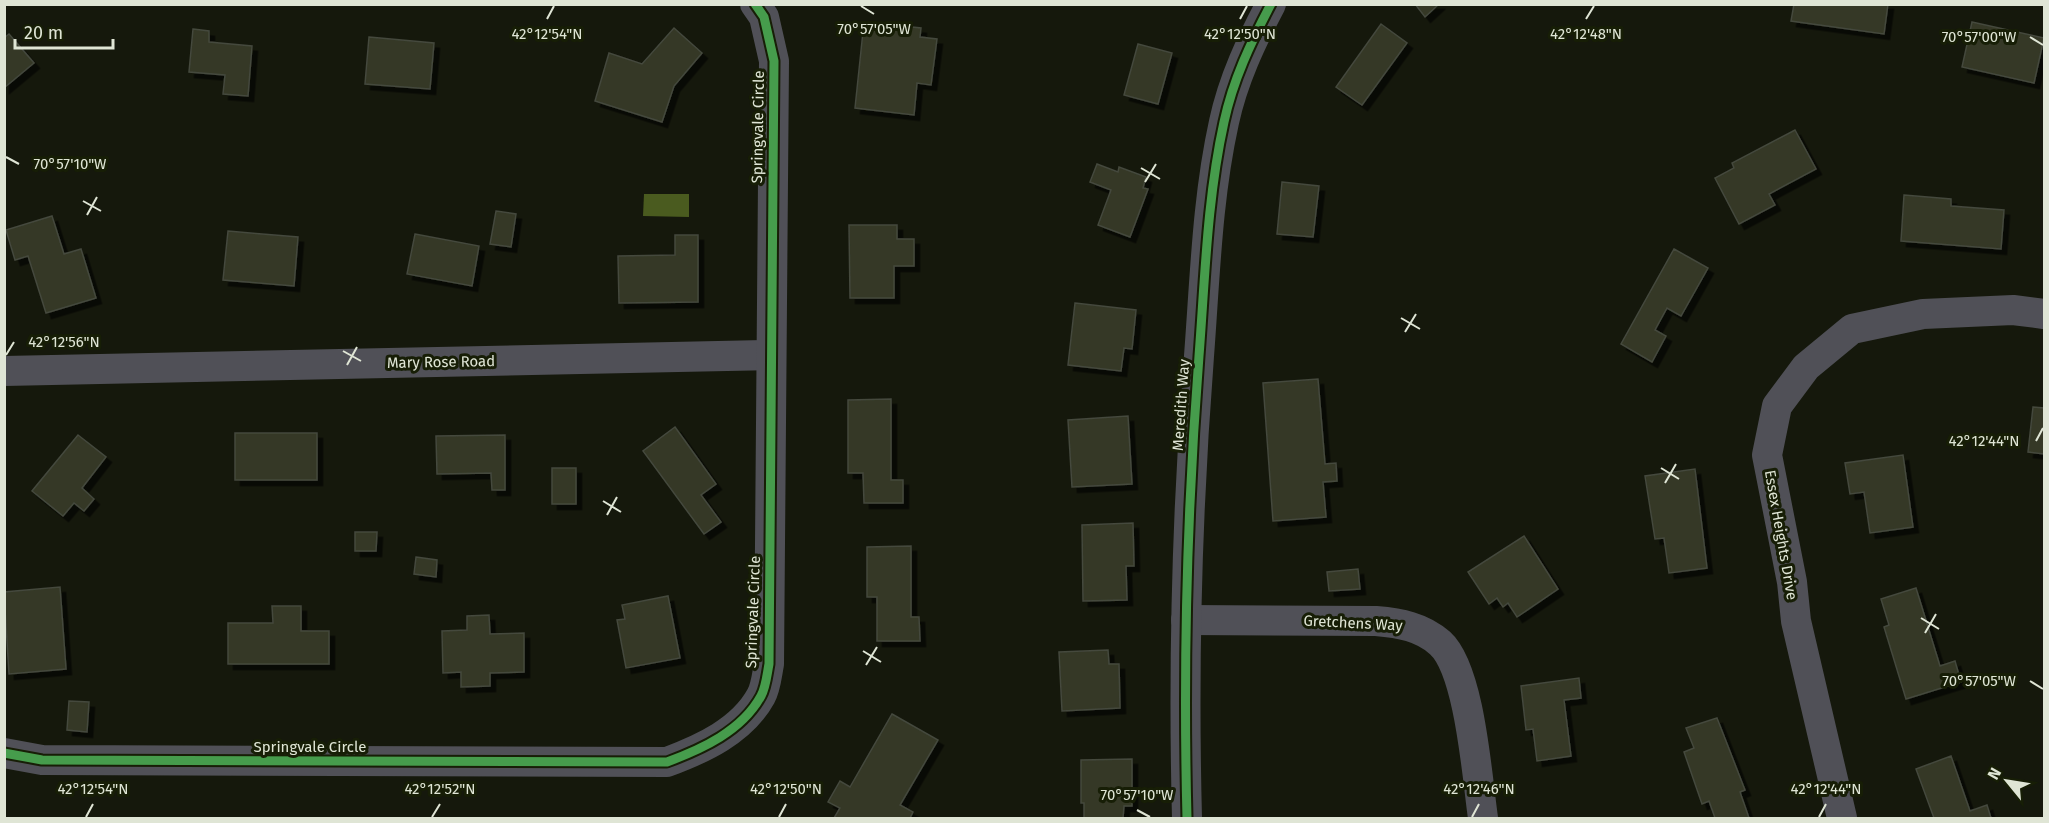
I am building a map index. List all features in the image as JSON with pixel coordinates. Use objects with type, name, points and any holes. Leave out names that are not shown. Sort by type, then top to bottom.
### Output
[{"type":"street","name":"Springvale Circle","points":[[4,753],[54,760],[667,762],[700,750],[735,727],[761,696],[769,664],[774,61],[764,17],[755,4]]},
{"type":"street","name":"Meredith Way","points":[[1187,819],[1186,620],[1191,466],[1211,208],[1224,121],[1246,52],[1271,4]]},
{"type":"street","name":"Essex Heights Drive","points":[[1842,819],[1796,621],[1792,582],[1767,455],[1777,406],[1806,366],[1852,329],[1923,314],[2013,310],[2044,314]]},
{"type":"street","name":"Mary Rose Road","points":[[4,371],[770,355]]},
{"type":"street","name":"Gretchens Way","points":[[1186,620],[1384,622],[1407,625],[1431,636],[1450,656],[1463,686],[1483,819]]},
{"type":"shaded area","points":[[644,194],[689,194],[689,217],[643,216]]},
{"type":"building","points":[[1415,4],[1439,4],[1425,17]]},
{"type":"building","points":[[1794,4],[1888,4],[1884,34],[1791,21]]},
{"type":"building","points":[[864,22],[921,28],[920,37],[937,39],[931,85],[917,83],[914,115],[855,108]]},
{"type":"building","points":[[1972,22],[2044,38],[2034,83],[1962,67]]},
{"type":"building","points":[[1381,24],[1407,43],[1362,105],[1336,87]]},
{"type":"building","points":[[674,28],[702,53],[674,86],[662,122],[595,101],[609,53],[642,64]]},
{"type":"building","points":[[193,29],[209,31],[209,42],[252,46],[248,96],[223,94],[225,75],[189,72]]},
{"type":"building","points":[[9,34],[34,63],[4,88],[4,38]]},
{"type":"building","points":[[369,37],[434,43],[430,89],[365,84]]},
{"type":"building","points":[[1138,44],[1172,53],[1158,104],[1124,95]]},
{"type":"building","points":[[1795,130],[1816,169],[1769,194],[1775,205],[1739,224],[1715,178],[1734,168],[1732,163]]},
{"type":"building","points":[[1097,164],[1118,172],[1119,167],[1146,177],[1143,188],[1148,189],[1130,237],[1098,225],[1111,190],[1090,182]]},
{"type":"building","points":[[1282,182],[1319,186],[1313,237],[1277,234]]},
{"type":"building","points":[[1904,195],[1951,199],[1951,206],[2004,210],[2001,249],[1901,241]]},
{"type":"building","points":[[496,211],[516,214],[511,247],[490,244]]},
{"type":"building","points":[[52,216],[64,254],[81,249],[96,298],[46,313],[28,256],[15,260],[6,230]]},
{"type":"building","points":[[849,225],[897,225],[897,239],[914,239],[914,266],[894,266],[894,298],[850,298]]},
{"type":"building","points":[[228,231],[298,237],[294,286],[223,280]]},
{"type":"building","points":[[415,234],[479,246],[472,286],[407,274]]},
{"type":"building","points":[[675,235],[698,235],[698,302],[619,303],[618,256],[675,255]]},
{"type":"building","points":[[1674,249],[1708,268],[1681,316],[1667,308],[1655,330],[1666,336],[1652,362],[1621,344]]},
{"type":"building","points":[[1075,303],[1136,310],[1132,349],[1124,348],[1121,371],[1068,365]]},
{"type":"building","points":[[1318,379],[1325,464],[1336,463],[1337,481],[1323,482],[1326,517],[1273,521],[1263,383]]},
{"type":"building","points":[[891,399],[891,480],[903,480],[903,503],[864,503],[863,473],[848,473],[848,400]]},
{"type":"building","points":[[2033,407],[2044,408],[2044,454],[2028,452]]},
{"type":"building","points":[[1128,416],[1132,484],[1072,487],[1068,420]]},
{"type":"building","points":[[675,427],[716,484],[701,495],[721,522],[704,534],[643,451]]},
{"type":"building","points":[[235,433],[317,433],[317,480],[235,480]]},
{"type":"building","points":[[78,435],[106,457],[82,488],[94,499],[84,511],[74,503],[63,516],[32,491]]},
{"type":"building","points":[[505,435],[505,490],[492,490],[491,473],[437,474],[436,436]]},
{"type":"building","points":[[1903,455],[1913,527],[1870,533],[1864,492],[1850,494],[1845,463]]},
{"type":"building","points":[[552,468],[576,468],[576,504],[552,504]]},
{"type":"building","points":[[1695,469],[1707,568],[1669,573],[1664,538],[1655,539],[1645,476]]},
{"type":"building","points":[[1133,523],[1134,566],[1126,566],[1127,600],[1083,601],[1082,525]]},
{"type":"building","points":[[355,532],[377,532],[376,551],[355,551]]},
{"type":"building","points":[[1524,536],[1558,589],[1517,617],[1508,603],[1503,607],[1497,598],[1489,604],[1468,572]]},
{"type":"building","points":[[911,546],[911,617],[919,617],[920,641],[877,641],[877,597],[867,597],[867,547]]},
{"type":"building","points":[[416,557],[437,560],[436,577],[414,574]]},
{"type":"building","points":[[1358,569],[1360,589],[1329,591],[1327,572]]},
{"type":"building","points":[[60,587],[66,669],[9,674],[4,592]]},
{"type":"building","points":[[1916,588],[1940,666],[1955,661],[1961,682],[1906,699],[1884,627],[1889,625],[1881,599]]},
{"type":"building","points":[[668,596],[680,658],[626,668],[617,620],[625,619],[622,605]]},
{"type":"building","points":[[272,606],[301,606],[301,631],[329,631],[329,664],[228,664],[228,623],[273,623]]},
{"type":"building","points":[[489,615],[490,634],[524,633],[524,672],[490,673],[490,686],[461,687],[461,672],[443,673],[442,631],[467,630],[467,616]]},
{"type":"building","points":[[1108,650],[1109,664],[1119,664],[1120,708],[1062,711],[1059,652]]},
{"type":"building","points":[[1579,678],[1581,698],[1564,700],[1571,756],[1537,761],[1533,729],[1526,730],[1521,686]]},
{"type":"building","points":[[69,701],[89,702],[87,732],[67,730]]},
{"type":"building","points":[[892,714],[938,740],[900,805],[913,812],[910,818],[834,818],[840,808],[828,802],[840,781],[850,787]]},
{"type":"building","points":[[1717,718],[1745,790],[1740,792],[1749,818],[1715,818],[1709,801],[1702,804],[1684,752],[1694,748],[1686,728]]},
{"type":"building","points":[[1951,756],[1970,811],[1987,805],[1991,818],[1934,818],[1916,769]]},
{"type":"building","points":[[1132,759],[1132,806],[1124,806],[1123,818],[1084,818],[1084,803],[1081,803],[1081,760]]},
{"type":"cycle path","points":[[4,753],[42,760],[667,762],[707,745],[743,719],[763,692],[769,664],[774,61],[764,17],[755,4]]},
{"type":"cycle path","points":[[1187,818],[1186,702],[1189,529],[1210,209],[1218,151],[1232,91],[1243,62],[1271,4]]}]
